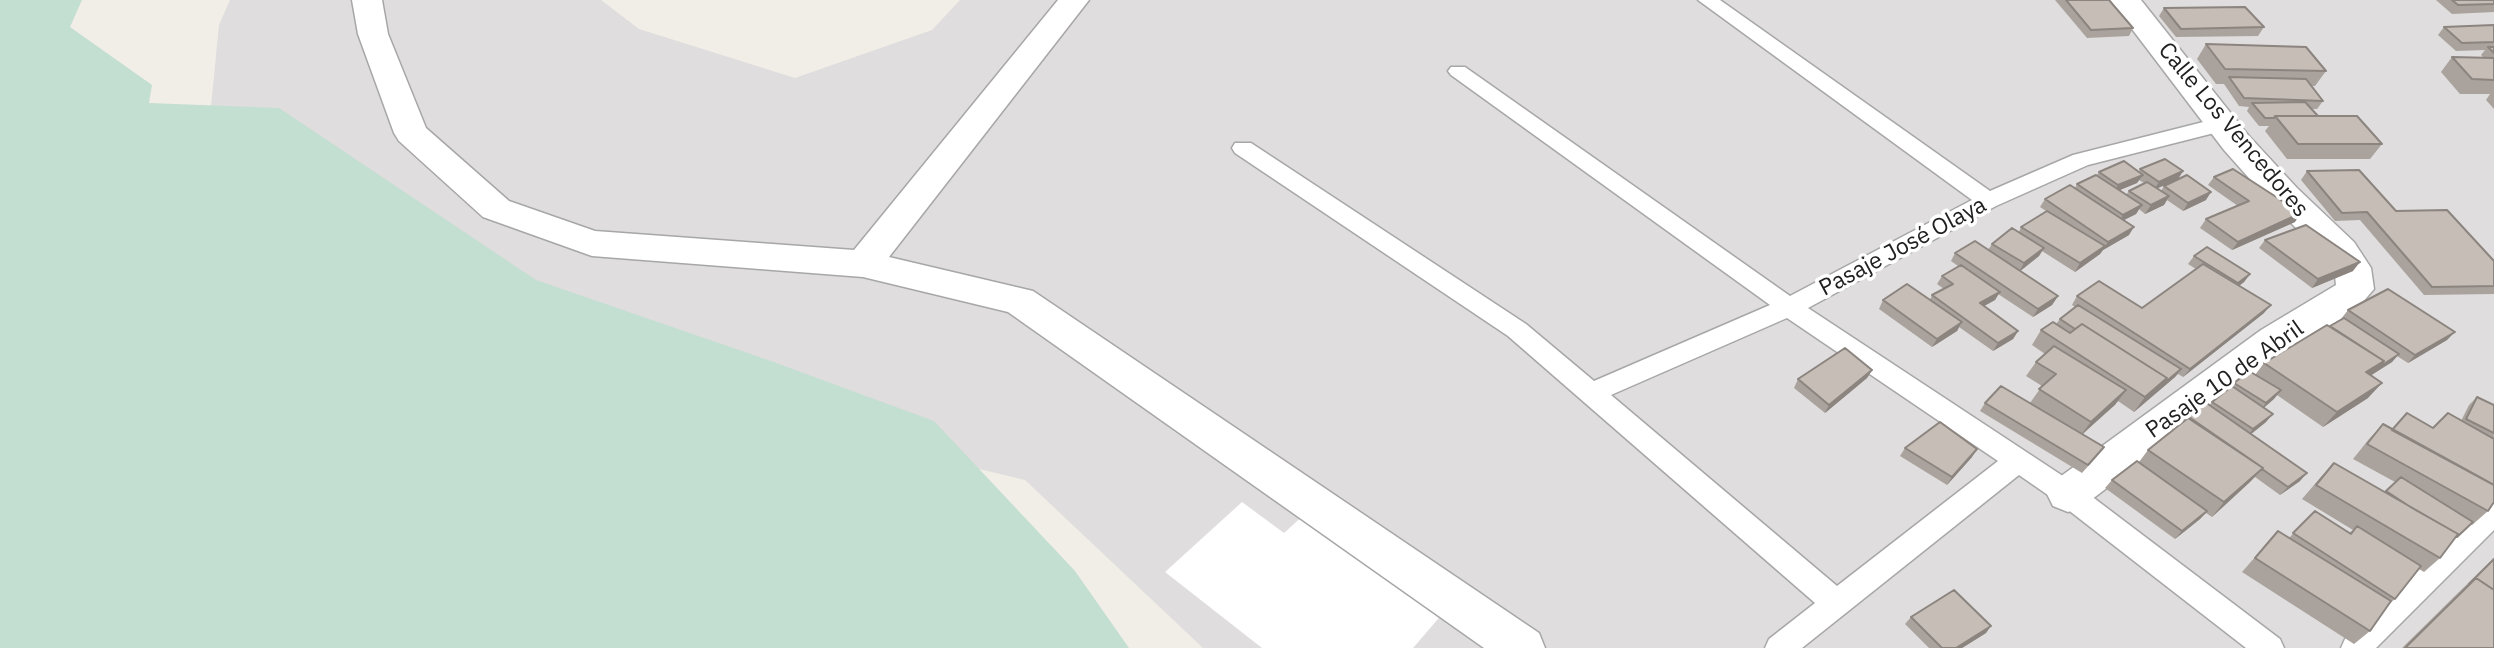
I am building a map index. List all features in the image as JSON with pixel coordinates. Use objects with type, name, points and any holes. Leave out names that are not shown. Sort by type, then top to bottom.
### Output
[{"type":"street","points":[[367,0],[373,34],[411,133],[496,209],[592,243],[863,264],[1020,301],[1522,648]]},
{"type":"street","points":[[863,264],[1074,0]]},
{"type":"street","name":"Calle Los Vencedores","points":[[2125,0],[2284,197],[2347,256]]},
{"type":"street","name":"Pasaje 10 de Abril","points":[[2068,494],[2274,340],[2342,301],[2355,289],[2356,275],[2347,256]]},
{"type":"lane","points":[[1708,0],[1988,201]]},
{"type":"lane","points":[[1458,71],[1789,307],[2068,494],[2269,648]]},
{"type":"lane","name":"Pasaje José Olaya","points":[[1591,393],[1789,307],[1988,201],[2081,160],[2223,124]]},
{"type":"lane","points":[[1243,148],[1517,330],[1835,603]]},
{"type":"lane","points":[[1780,648],[2018,461]]},
{"type":"lane","points":[[2356,648],[2494,512]]},
{"type":"shaded area","points":[[230,0],[601,0],[639,29],[795,78],[932,30],[960,0],[2494,0],[2494,648],[1203,648],[1025,480],[867,442],[206,158],[219,25]]},
{"type":"green space","points":[[0,0],[82,0],[70,27],[152,85],[149,103],[279,108],[536,280],[934,421],[1075,571],[1129,648],[0,648]]},
{"type":"pier","points":[[1242,502],[1284,533],[1307,512],[1444,612],[1413,648],[1262,648],[1165,572]]},
{"type":"building","points":[[2066,0],[2109,0],[2133,28],[2091,30]]},
{"type":"building","points":[[2452,0],[2494,0],[2494,4],[2458,5]]},
{"type":"building","points":[[2245,7],[2264,27],[2181,29],[2164,8]]},
{"type":"building","points":[[2494,25],[2494,42],[2462,43],[2444,27]]},
{"type":"building","points":[[2206,44],[2306,47],[2326,71],[2225,69]]},
{"type":"building","points":[[2452,57],[2494,58],[2494,80],[2472,79]]},
{"type":"building","points":[[2229,77],[2306,79],[2323,101],[2244,98]]},
{"type":"building","points":[[2305,102],[2318,116],[2265,118],[2252,103]]},
{"type":"building","points":[[2275,116],[2357,116],[2382,144],[2298,144]]},
{"type":"building","points":[[2165,159],[2183,171],[2159,182],[2140,169]]},
{"type":"building","points":[[2124,161],[2143,175],[2118,185],[2099,172]]},
{"type":"building","points":[[2233,169],[2301,213],[2238,242],[2206,219],[2249,201],[2214,177]]},
{"type":"building","points":[[2359,170],[2396,211],[2447,210],[2494,261],[2494,286],[2432,287],[2367,212],[2342,213],[2307,171]]},
{"type":"building","points":[[2096,175],[2142,205],[2123,215],[2077,184]]},
{"type":"building","points":[[2187,175],[2211,192],[2188,203],[2164,186]]},
{"type":"building","points":[[2147,182],[2169,196],[2151,205],[2129,191]]},
{"type":"building","points":[[2070,185],[2134,227],[2108,242],[2045,199]]},
{"type":"building","points":[[2047,211],[2105,246],[2080,263],[2021,227]]},
{"type":"building","points":[[2306,225],[2360,262],[2318,279],[2265,240]]},
{"type":"building","points":[[2012,228],[2044,248],[2024,263],[1992,244]]},
{"type":"building","points":[[1975,241],[2058,296],[2038,309],[1955,253]]},
{"type":"building","points":[[2207,247],[2250,274],[2238,283],[2194,256]]},
{"type":"building","points":[[2203,264],[2271,305],[2190,369],[2077,296],[2099,281],[2142,308]]},
{"type":"building","points":[[1961,265],[2000,292],[1980,303],[2018,331],[1998,343],[1932,295],[1953,284],[1942,276]]},
{"type":"building","points":[[1907,284],[1962,322],[1937,339],[1883,300]]},
{"type":"building","points":[[2388,289],[2455,332],[2415,355],[2348,310]]},
{"type":"building","points":[[2078,305],[2181,369],[2162,385],[2167,378],[2082,324],[2075,329],[2060,319]]},
{"type":"building","points":[[2344,318],[2399,354],[2378,368],[2384,361],[2330,326]]},
{"type":"building","points":[[2053,322],[2070,333],[2082,324],[2167,378],[2145,397],[2041,330]]},
{"type":"building","points":[[2327,325],[2384,361],[2366,372],[2382,383],[2337,412],[2264,363]]},
{"type":"building","points":[[2054,346],[2126,390],[2091,422],[2039,389],[2056,374],[2036,362]]},
{"type":"building","points":[[1845,348],[1872,370],[1829,405],[1798,379]]},
{"type":"building","points":[[2249,371],[2281,390],[2266,403],[2234,383]]},
{"type":"building","points":[[2001,386],[2104,447],[2088,465],[1985,403]]},
{"type":"building","points":[[2232,386],[2273,414],[2253,429],[2212,402]]},
{"type":"building","points":[[2477,397],[2494,405],[2494,433],[2466,419]]},
{"type":"building","points":[[2205,402],[2307,473],[2288,487],[2186,415]]},
{"type":"building","points":[[2407,413],[2433,428],[2448,413],[2494,439],[2494,485],[2392,430]]},
{"type":"building","points":[[2188,418],[2263,468],[2224,502],[2148,450]]},
{"type":"building","points":[[1940,422],[1977,449],[1952,477],[1905,448]]},
{"type":"building","points":[[2383,424],[2494,485],[2494,502],[2488,511],[2367,444]]},
{"type":"building","points":[[2137,461],[2207,511],[2182,531],[2112,480]]},
{"type":"building","points":[[2334,463],[2458,534],[2440,558],[2316,485]]},
{"type":"building","points":[[2401,477],[2473,522],[2456,537],[2458,534],[2386,491]]},
{"type":"building","points":[[2315,511],[2351,534],[2357,526],[2421,566],[2395,599],[2293,533]]},
{"type":"building","points":[[2278,531],[2391,601],[2370,631],[2255,558]]},
{"type":"building","points":[[2494,559],[2494,590],[2476,578],[2469,584]]},
{"type":"building","points":[[2476,578],[2494,590],[2494,648],[2405,648]]},
{"type":"building","points":[[1954,590],[1991,626],[1956,648],[1942,648],[1911,617]]}]
